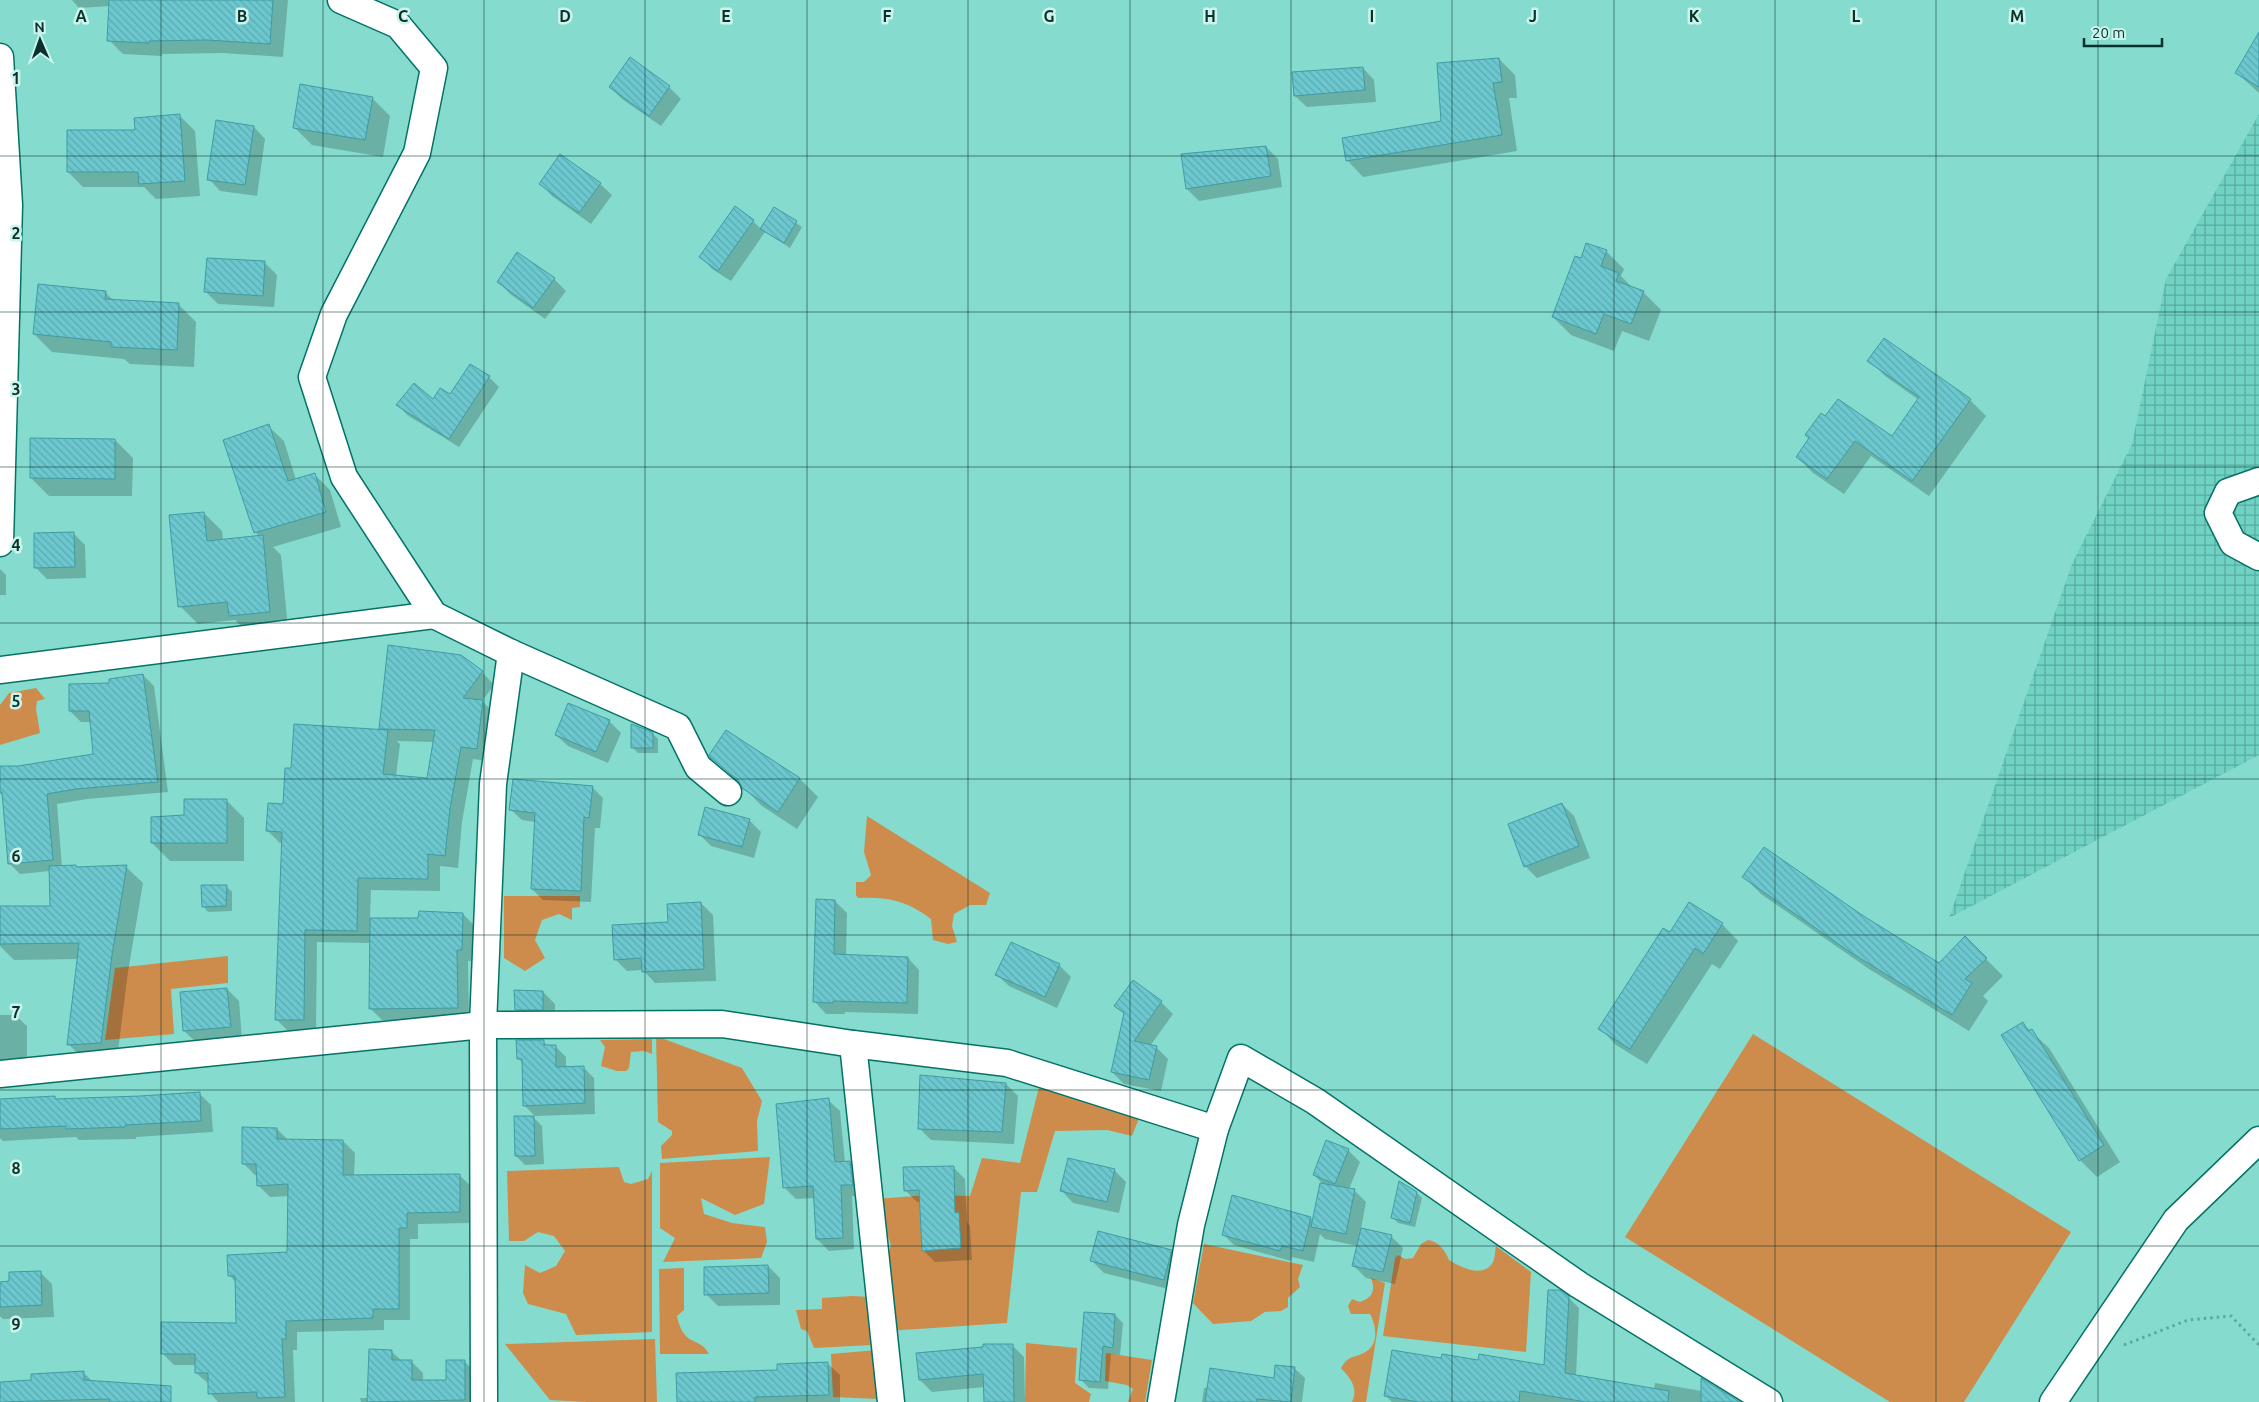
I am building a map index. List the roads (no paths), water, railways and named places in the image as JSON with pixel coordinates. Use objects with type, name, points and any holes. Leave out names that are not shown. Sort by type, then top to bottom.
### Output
[{"type":"street","points":[[341,0],[398,25],[434,68],[417,152],[334,314],[312,377],[344,477],[434,615],[511,653],[678,727],[698,767],[728,792]]},
{"type":"street","points":[[0,57],[9,205],[0,543]]},
{"type":"street","points":[[2259,481],[2228,492],[2218,514],[2234,543],[2259,557]]},
{"type":"street","points":[[0,670],[434,615]]},
{"type":"street","points":[[484,1402],[482,1025],[494,784],[511,653]]},
{"type":"street","points":[[0,1074],[482,1025],[722,1024],[854,1044],[1007,1063],[1215,1129]]},
{"type":"street","points":[[854,1044],[891,1402]]},
{"type":"street","points":[[1161,1402],[1191,1225],[1215,1129],[1241,1058],[1314,1101],[1579,1285],[1769,1402]]},
{"type":"street","points":[[2053,1402],[2176,1220],[2259,1140]]}]
